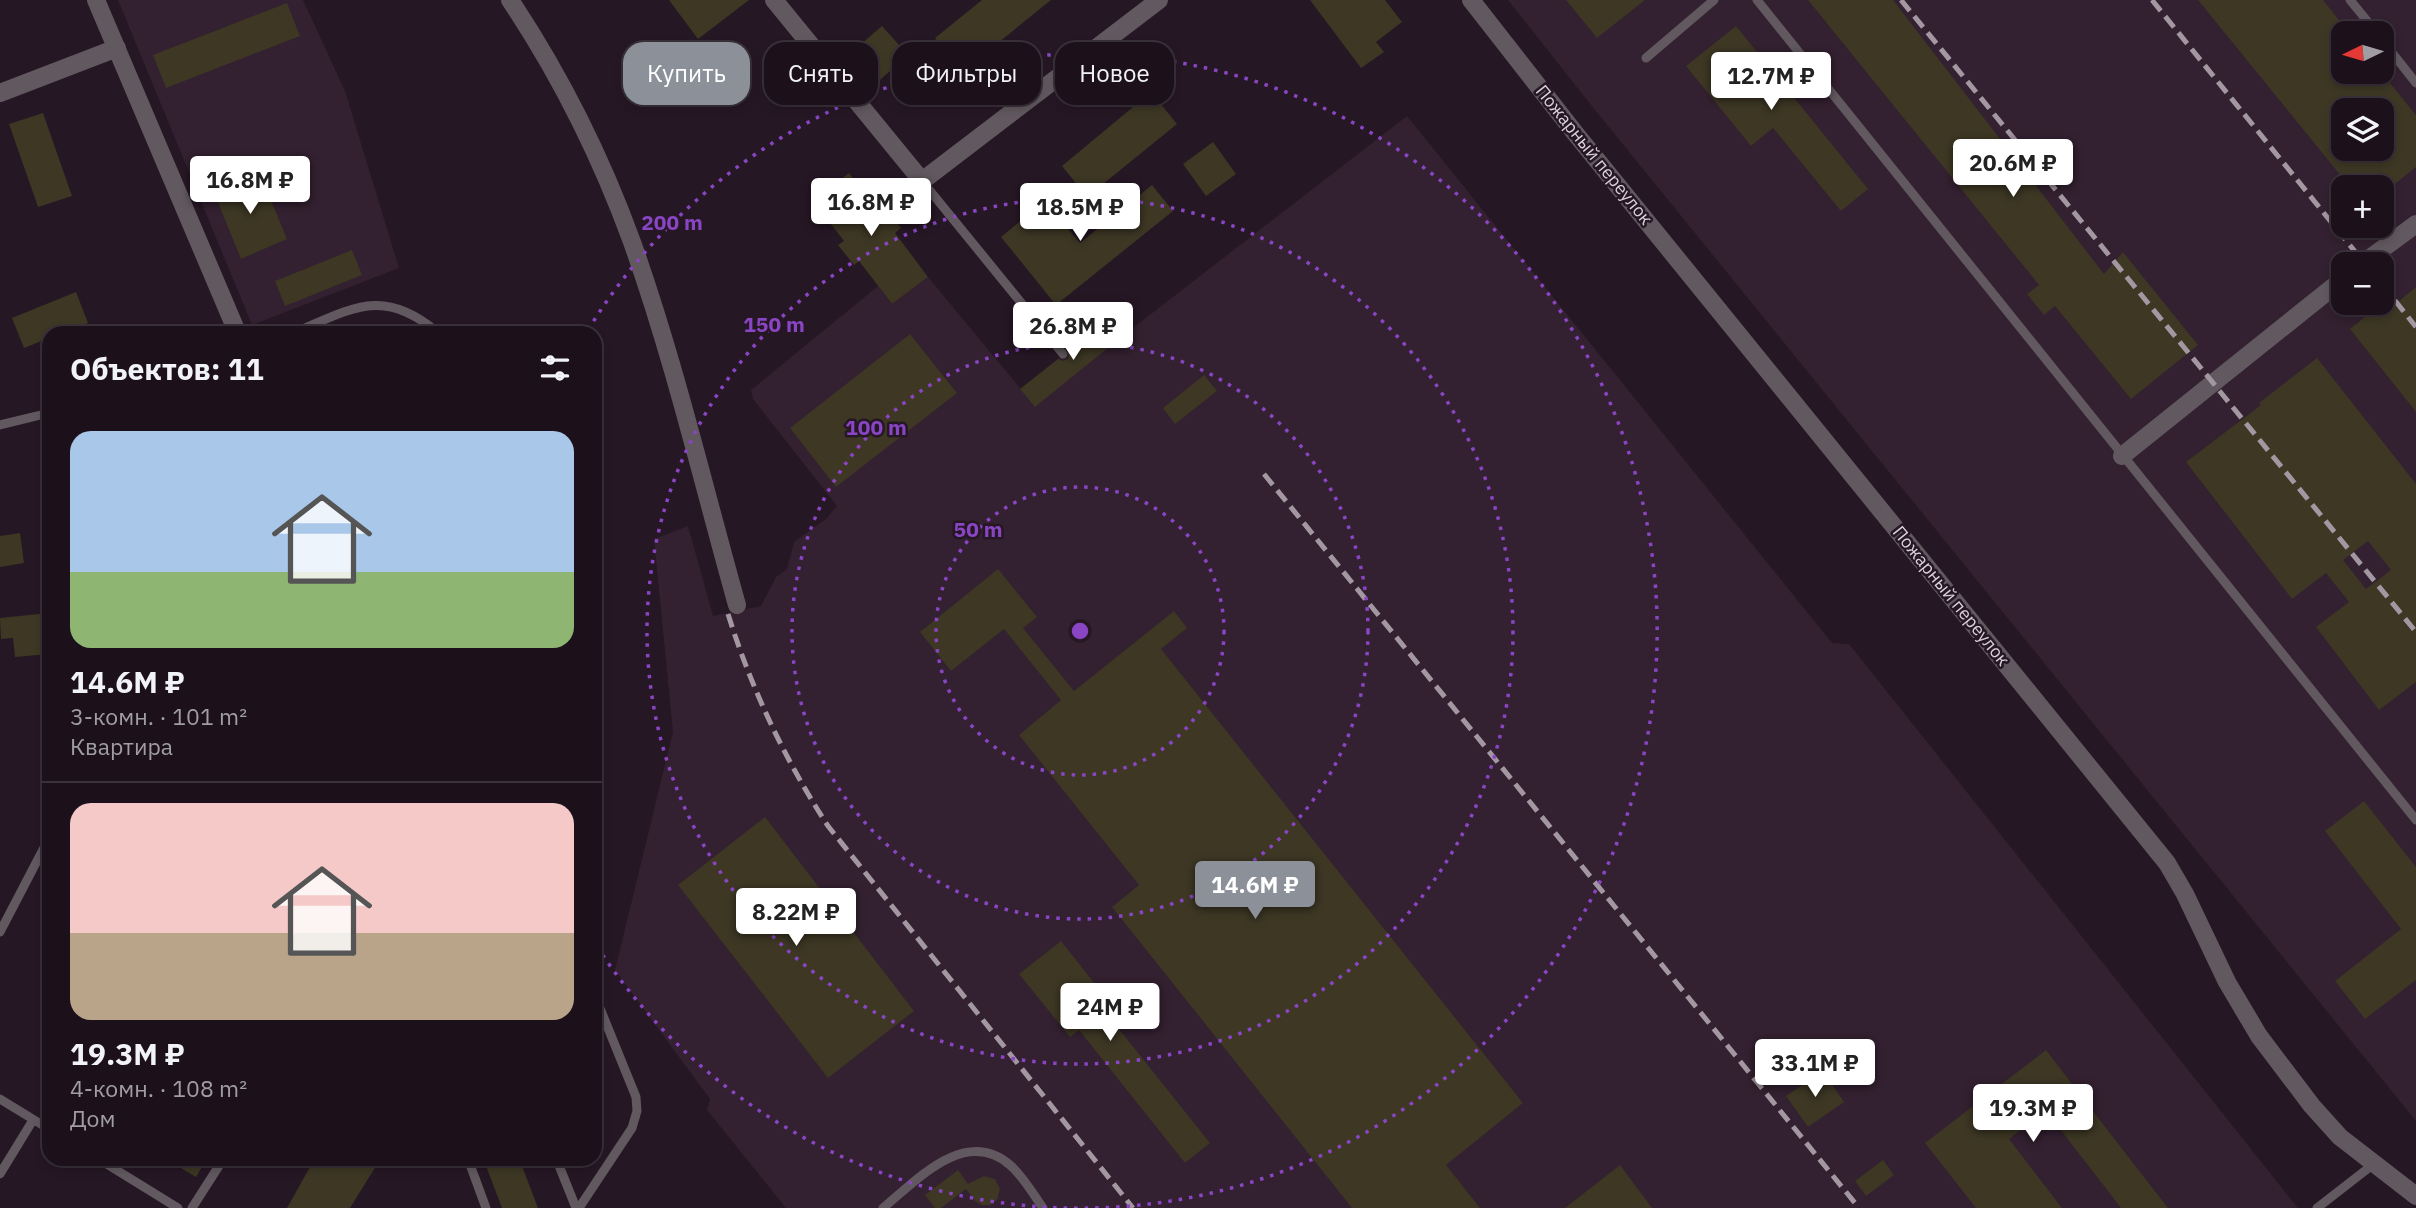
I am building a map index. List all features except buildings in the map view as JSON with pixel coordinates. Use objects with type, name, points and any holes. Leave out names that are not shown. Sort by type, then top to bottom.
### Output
[{"type":"street","points":[[96,0],[234,326]]},
{"type":"street","points":[[510,0],[571,104],[594,150],[632,242],[660,330],[737,606]]},
{"type":"street","points":[[774,0],[922,181],[1153,2]]},
{"type":"street","name":"Пожарный переулок","points":[[1471,0],[1575,133],[2167,863],[2185,894],[2227,982],[2259,1036],[2312,1106],[2340,1138],[2416,1196]]},
{"type":"street","points":[[0,93],[117,48]]},
{"type":"street","points":[[2378,252],[2416,224]]},
{"type":"street","points":[[2122,456],[2331,289]]},
{"type":"lane","points":[[1646,58],[1714,0]]},
{"type":"lane","points":[[1757,0],[2416,820]]},
{"type":"lane","points":[[2350,0],[2367,21]]},
{"type":"lane","points":[[2394,55],[2416,83]]},
{"type":"lane","points":[[922,181],[1063,354]]},
{"type":"lane","points":[[311,326],[373,304],[418,316],[430,326]]},
{"type":"lane","points":[[0,425],[42,416]]},
{"type":"lane","points":[[0,932],[42,851]]},
{"type":"lane","points":[[578,1208],[632,1128],[637,1111],[636,1097],[602,1013]]},
{"type":"lane","points":[[0,1099],[42,1125]]},
{"type":"lane","points":[[0,1174],[33,1120]]},
{"type":"lane","points":[[883,1208],[946,1158],[974,1151],[989,1153],[1011,1166],[1043,1208]]},
{"type":"lane","points":[[2317,1208],[2375,1163]]},
{"type":"lane","points":[[110,1166],[178,1208]]},
{"type":"lane","points":[[192,1208],[219,1166]]},
{"type":"lane","points":[[471,1166],[486,1208]]},
{"type":"lane","points":[[560,1166],[578,1208]]},
{"type":"shaded area","points":[[118,0],[303,0],[345,91],[399,268],[252,325]]},
{"type":"shaded area","points":[[1508,0],[2416,0],[2416,1121],[1591,105]]},
{"type":"shaded area","points":[[1407,116],[1832,643],[1849,644],[2298,1208],[786,1208],[707,1110],[710,1099],[615,970],[673,732],[654,539],[688,526],[713,616],[761,606],[776,577],[787,569],[794,542],[826,519],[837,506],[753,399],[751,390],[878,286],[892,304],[928,277],[1021,389],[1110,316],[1125,334]]},
{"type":"railway","points":[[1901,0],[2416,632]]},
{"type":"railway","points":[[2152,0],[2355,252]]},
{"type":"railway","points":[[2394,299],[2416,327]]},
{"type":"railway","points":[[1264,474],[1859,1208]]},
{"type":"railway","points":[[728,614],[747,669],[771,723],[797,775],[828,826],[1133,1208]]}]
